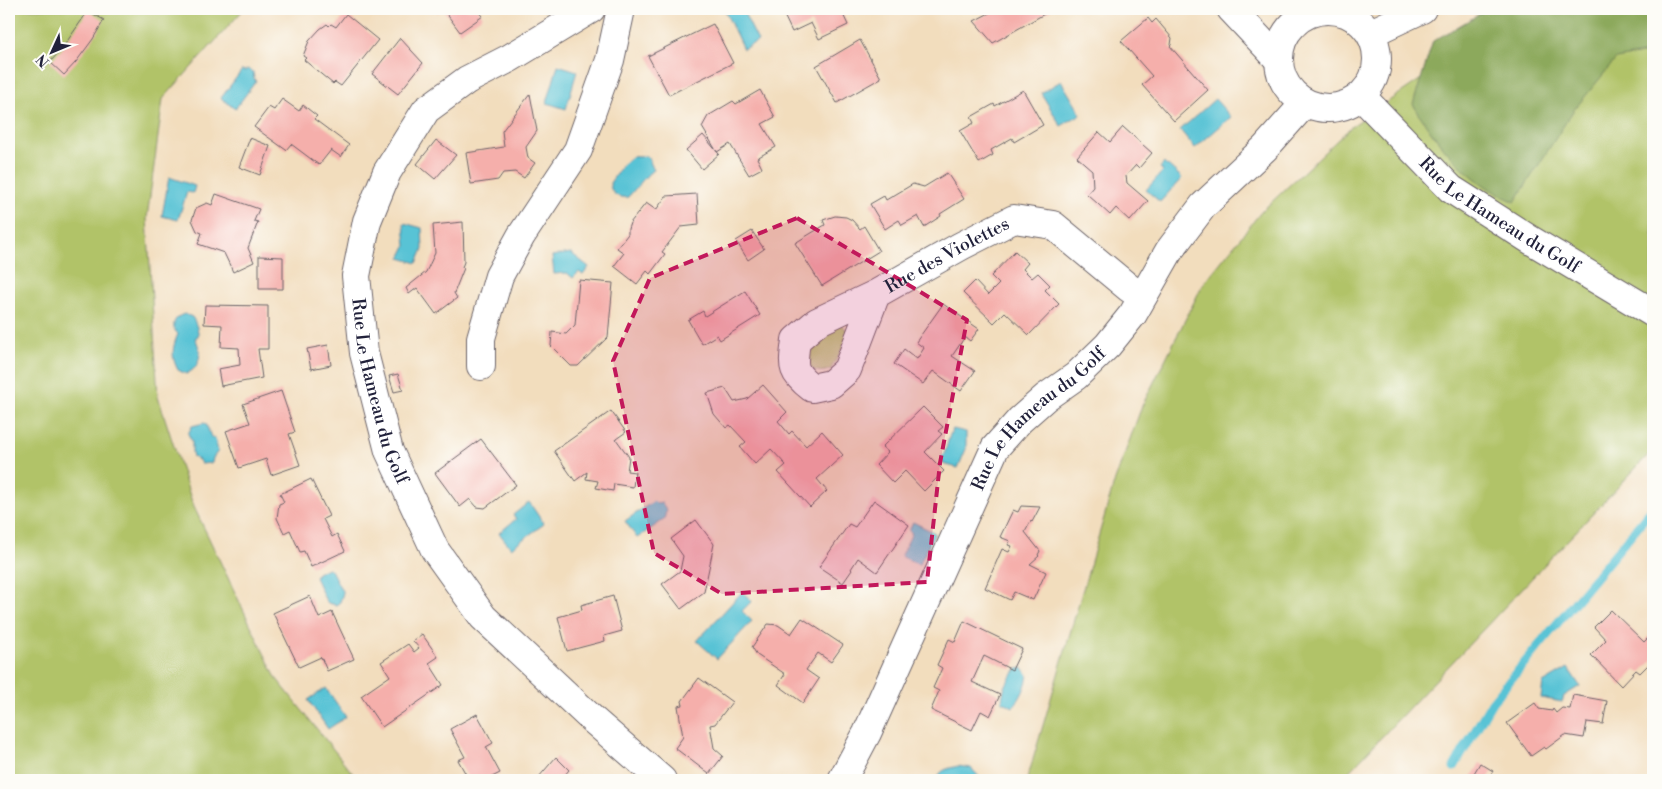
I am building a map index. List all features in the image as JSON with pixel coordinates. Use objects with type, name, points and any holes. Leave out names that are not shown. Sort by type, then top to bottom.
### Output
[{"type":"street","name":"Rue Le Hameau du Golf","points":[[591,9],[510,58],[468,80],[426,110],[387,172],[368,221],[356,276],[364,353],[389,451],[435,550],[483,617],[592,719],[662,780]]},
{"type":"street","points":[[481,366],[481,338],[499,276],[521,236],[578,150],[610,60],[621,9]]},
{"type":"street","points":[[1231,9],[1279,60]]},
{"type":"street","points":[[1323,9],[1350,15],[1371,33],[1378,55],[1374,78],[1361,96],[1344,106],[1324,108],[1305,102],[1286,85],[1279,60],[1284,36],[1289,30],[1300,18],[1323,9]]},
{"type":"street","points":[[1371,33],[1422,9]]},
{"type":"street","name":"Rue Le Hameau du Golf","points":[[1361,96],[1451,189],[1529,239],[1653,313]]},
{"type":"street","name":"Rue Le Hameau du Golf","points":[[842,780],[876,715],[995,448],[1020,420],[1076,376],[1108,345],[1133,314],[1169,251],[1203,206],[1265,148],[1305,102]]},
{"type":"street","name":"Rue des Violettes","points":[[876,294],[961,246],[1014,220],[1053,225],[1142,297]]},
{"type":"highlighted area","points":[[797,218],[967,320],[940,463],[927,582],[722,594],[654,553],[613,361],[650,278]]},
{"type":"green space","points":[[9,9],[244,9],[163,99],[147,218],[158,397],[193,505],[276,678],[358,780],[9,780]]},
{"type":"green space","points":[[1488,9],[1653,9],[1653,52],[1616,59],[1573,111],[1515,202],[1488,188],[1462,167],[1436,138],[1413,104],[1433,41]]},
{"type":"green space","points":[[1653,9],[1653,450],[1341,780],[1027,780],[1115,480],[1142,406],[1203,284],[1261,212],[1352,126],[1449,60]]},
{"type":"green space","points":[[840,324],[851,333],[831,369],[818,371],[805,365],[808,345]]},
{"type":"water","points":[[724,9],[742,9],[758,41],[743,49]]},
{"type":"water","points":[[558,65],[577,71],[566,109],[547,103]]},
{"type":"water","points":[[248,69],[253,72],[256,81],[235,109],[221,98],[242,70]]},
{"type":"water","points":[[1061,81],[1081,114],[1061,126],[1041,93]]},
{"type":"water","points":[[1215,99],[1231,117],[1195,148],[1180,130]]},
{"type":"water","points":[[644,156],[649,158],[654,170],[649,173],[628,197],[615,195],[611,190],[610,183],[620,168],[629,158]]},
{"type":"water","points":[[1164,163],[1182,178],[1160,202],[1146,190],[1163,171],[1160,168]]},
{"type":"water","points":[[169,177],[195,186],[193,193],[187,192],[178,220],[162,216]]},
{"type":"water","points":[[404,223],[422,228],[423,249],[417,263],[400,258],[406,246]]},
{"type":"water","points":[[571,253],[589,267],[583,275],[579,272],[573,278],[567,273],[554,274],[552,256]]},
{"type":"water","points":[[185,314],[192,317],[197,326],[198,336],[195,338],[199,348],[198,363],[186,374],[178,370],[173,352],[178,334],[174,328],[174,322],[178,317]]},
{"type":"water","points":[[204,423],[211,437],[215,439],[218,451],[212,463],[201,464],[199,460],[193,457],[192,441],[188,434],[192,426]]},
{"type":"water","points":[[953,429],[966,432],[966,449],[958,468],[943,464],[942,457]]},
{"type":"water","points":[[654,501],[657,504],[662,503],[667,511],[665,519],[637,538],[625,521]]},
{"type":"water","points":[[529,502],[544,524],[511,548],[499,533],[516,519],[513,515]]},
{"type":"water","points":[[913,522],[935,533],[919,565],[901,556],[912,533],[909,531]]},
{"type":"water","points":[[328,568],[331,570],[343,593],[340,602],[336,605],[326,601],[315,577],[317,573]]},
{"type":"water","points":[[742,592],[752,601],[742,611],[752,621],[717,659],[697,641]]},
{"type":"water","points":[[1022,668],[1028,675],[1021,696],[1013,707],[1002,701],[1004,692],[1006,684],[1017,669]]},
{"type":"water","points":[[1568,668],[1580,686],[1564,696],[1562,702],[1541,698],[1543,683]]},
{"type":"water","points":[[326,688],[346,717],[328,729],[308,700]]},
{"type":"water","points":[[958,766],[971,768],[982,780],[936,780],[942,772]]},
{"type":"building","points":[[435,9],[443,9],[438,13]]},
{"type":"building","points":[[443,9],[477,9],[483,16],[460,32]]},
{"type":"building","points":[[781,9],[845,9],[841,10],[848,25],[819,39],[811,23],[792,32]]},
{"type":"building","points":[[997,9],[1053,9],[993,43],[974,21]]},
{"type":"building","points":[[88,11],[104,20],[93,39],[64,75],[50,62],[61,50]]},
{"type":"building","points":[[346,14],[378,40],[341,86],[335,82],[333,84],[304,60],[306,58],[303,56],[309,41],[320,29],[327,24],[336,27]]},
{"type":"building","points":[[1148,18],[1152,23],[1156,19],[1172,38],[1170,46],[1208,90],[1174,121],[1142,85],[1152,76],[1121,41]]},
{"type":"building","points":[[713,24],[733,63],[669,95],[648,56]]},
{"type":"building","points":[[400,38],[423,63],[398,94],[372,74]]},
{"type":"building","points":[[860,40],[881,78],[837,103],[816,66]]},
{"type":"building","points":[[760,90],[775,117],[762,124],[776,147],[757,158],[762,168],[749,175],[730,144],[717,152],[702,127],[708,116],[733,101],[736,104]]},
{"type":"building","points":[[1023,90],[1043,125],[1014,142],[1012,138],[991,150],[993,155],[979,163],[960,131],[974,123],[971,117]]},
{"type":"building","points":[[530,94],[537,131],[526,147],[528,158],[535,163],[524,178],[515,172],[503,173],[498,180],[471,184],[466,153],[504,147],[502,131]]},
{"type":"building","points":[[282,99],[299,111],[303,105],[317,116],[314,119],[349,145],[341,157],[331,150],[319,165],[291,144],[286,150],[254,127],[269,107],[274,110]]},
{"type":"building","points":[[1123,127],[1152,153],[1139,168],[1136,165],[1126,176],[1127,183],[1148,201],[1130,221],[1116,208],[1110,215],[1087,194],[1093,187],[1092,170],[1077,157],[1099,132],[1110,142]]},
{"type":"building","points":[[703,135],[719,154],[702,169],[686,150]]},
{"type":"building","points":[[250,138],[270,146],[260,175],[239,167]]},
{"type":"building","points":[[436,140],[456,155],[435,179],[417,164]]},
{"type":"building","points":[[947,173],[964,199],[924,227],[918,216],[902,225],[899,220],[885,229],[870,204],[884,196],[886,200],[913,184],[924,187]]},
{"type":"building","points":[[216,194],[259,209],[254,221],[258,222],[248,248],[254,262],[233,272],[224,253],[198,244],[202,233],[197,231],[192,220],[196,208],[207,203],[212,205]]},
{"type":"building","points":[[697,194],[699,225],[681,227],[662,252],[665,254],[650,274],[647,271],[637,284],[614,266],[624,253],[617,248],[628,234],[630,223],[646,203],[656,210],[666,196]]},
{"type":"building","points":[[835,216],[846,217],[852,220],[860,229],[864,226],[879,251],[822,286],[795,243],[825,225],[823,220]]},
{"type":"building","points":[[463,222],[464,262],[462,267],[464,268],[454,293],[457,298],[436,314],[417,288],[409,294],[406,288],[426,272],[435,253],[433,225]]},
{"type":"building","points":[[752,231],[764,249],[748,260],[736,241]]},
{"type":"building","points":[[1015,251],[1028,263],[1023,269],[1032,278],[1038,273],[1050,285],[1045,290],[1059,304],[1029,335],[1005,312],[994,323],[963,293],[975,281],[988,295],[999,284],[991,276]]},
{"type":"building","points":[[259,256],[283,257],[283,289],[259,289]]},
{"type":"building","points":[[579,280],[613,283],[608,337],[578,366],[571,366],[551,346],[552,332],[566,334],[575,325]]},
{"type":"building","points":[[745,291],[760,315],[720,340],[717,335],[702,344],[688,320],[703,311],[705,316]]},
{"type":"building","points":[[943,304],[979,329],[970,341],[965,337],[952,356],[975,371],[961,391],[933,371],[923,384],[894,364],[904,349],[917,359],[924,348],[916,342]]},
{"type":"building","points":[[205,305],[268,306],[268,349],[258,349],[262,378],[221,386],[218,369],[240,365],[239,348],[221,347],[222,325],[204,324]]},
{"type":"building","points":[[328,345],[331,365],[311,369],[307,349]]},
{"type":"building","points":[[398,374],[403,390],[394,392],[389,376]]},
{"type":"building","points":[[763,385],[787,412],[778,421],[789,434],[792,431],[806,446],[822,431],[843,455],[817,479],[827,491],[810,507],[778,472],[786,465],[771,449],[755,464],[740,447],[746,442],[730,425],[726,428],[714,414],[707,393],[725,388],[734,402],[747,399]]},
{"type":"building","points":[[281,391],[295,432],[289,434],[300,465],[271,475],[266,459],[239,468],[226,431],[250,423],[243,404]]},
{"type":"building","points":[[923,407],[943,427],[938,431],[942,434],[925,452],[944,471],[924,491],[905,471],[893,483],[876,465],[888,452],[882,447]]},
{"type":"building","points":[[611,411],[626,432],[616,439],[629,457],[627,471],[635,472],[633,487],[614,484],[613,491],[596,488],[598,481],[586,479],[587,472],[575,481],[554,451]]},
{"type":"building","points":[[481,439],[516,485],[485,508],[477,507],[470,499],[460,507],[435,473]]},
{"type":"building","points":[[311,479],[329,516],[323,519],[332,537],[337,534],[345,551],[311,567],[304,551],[300,552],[290,530],[284,533],[277,518],[279,504],[284,502],[280,494]]},
{"type":"building","points":[[874,500],[909,525],[877,572],[858,558],[843,583],[819,567],[849,524],[855,527]]},
{"type":"building","points":[[1021,506],[1040,507],[1025,532],[1040,551],[1039,556],[1030,564],[1046,572],[1033,600],[1014,592],[1010,600],[985,588],[1002,549],[1009,552],[1012,546],[1008,545],[1010,541],[1000,537],[1013,510],[1018,512]]},
{"type":"building","points":[[696,520],[714,544],[704,592],[681,609],[662,584],[680,571],[683,556],[671,539]]},
{"type":"building","points":[[310,596],[319,618],[332,612],[354,659],[327,671],[321,657],[299,667],[273,613]]},
{"type":"building","points":[[613,596],[622,631],[604,636],[605,641],[567,651],[558,617],[582,610],[581,605]]},
{"type":"building","points":[[1611,610],[1644,642],[1653,633],[1653,660],[1640,673],[1636,670],[1621,686],[1591,655],[1606,640],[1594,627]]},
{"type":"building","points":[[802,618],[843,645],[831,662],[818,653],[806,670],[819,679],[803,703],[778,685],[785,674],[757,655],[752,647],[768,624],[778,625],[791,634]]},
{"type":"building","points":[[964,621],[1022,649],[1012,670],[984,656],[972,682],[1000,695],[990,716],[981,711],[972,730],[931,710],[939,691],[933,688],[942,668],[937,665],[949,639],[955,642]]},
{"type":"building","points":[[422,634],[438,657],[429,663],[443,685],[382,727],[361,696],[390,676],[381,662],[408,644],[414,652],[419,648],[413,641]]},
{"type":"building","points":[[699,678],[732,702],[715,724],[710,725],[714,748],[723,756],[709,774],[675,748],[683,737],[678,706],[683,705],[682,701]]},
{"type":"building","points":[[1573,695],[1607,701],[1603,724],[1587,722],[1584,738],[1565,735],[1546,749],[1544,747],[1531,756],[1507,723],[1535,703],[1539,709],[1552,711],[1553,709],[1556,713],[1562,708],[1570,709]]},
{"type":"building","points":[[477,714],[493,743],[486,747],[500,773],[486,780],[469,780],[458,760],[465,757],[450,729]]},
{"type":"building","points":[[556,757],[569,770],[563,777],[567,780],[541,780],[538,778]]},
{"type":"building","points":[[1480,763],[1493,771],[1487,780],[1470,780]]},
{"type":"waterway","points":[[1454,767],[1492,702],[1653,508]]}]
